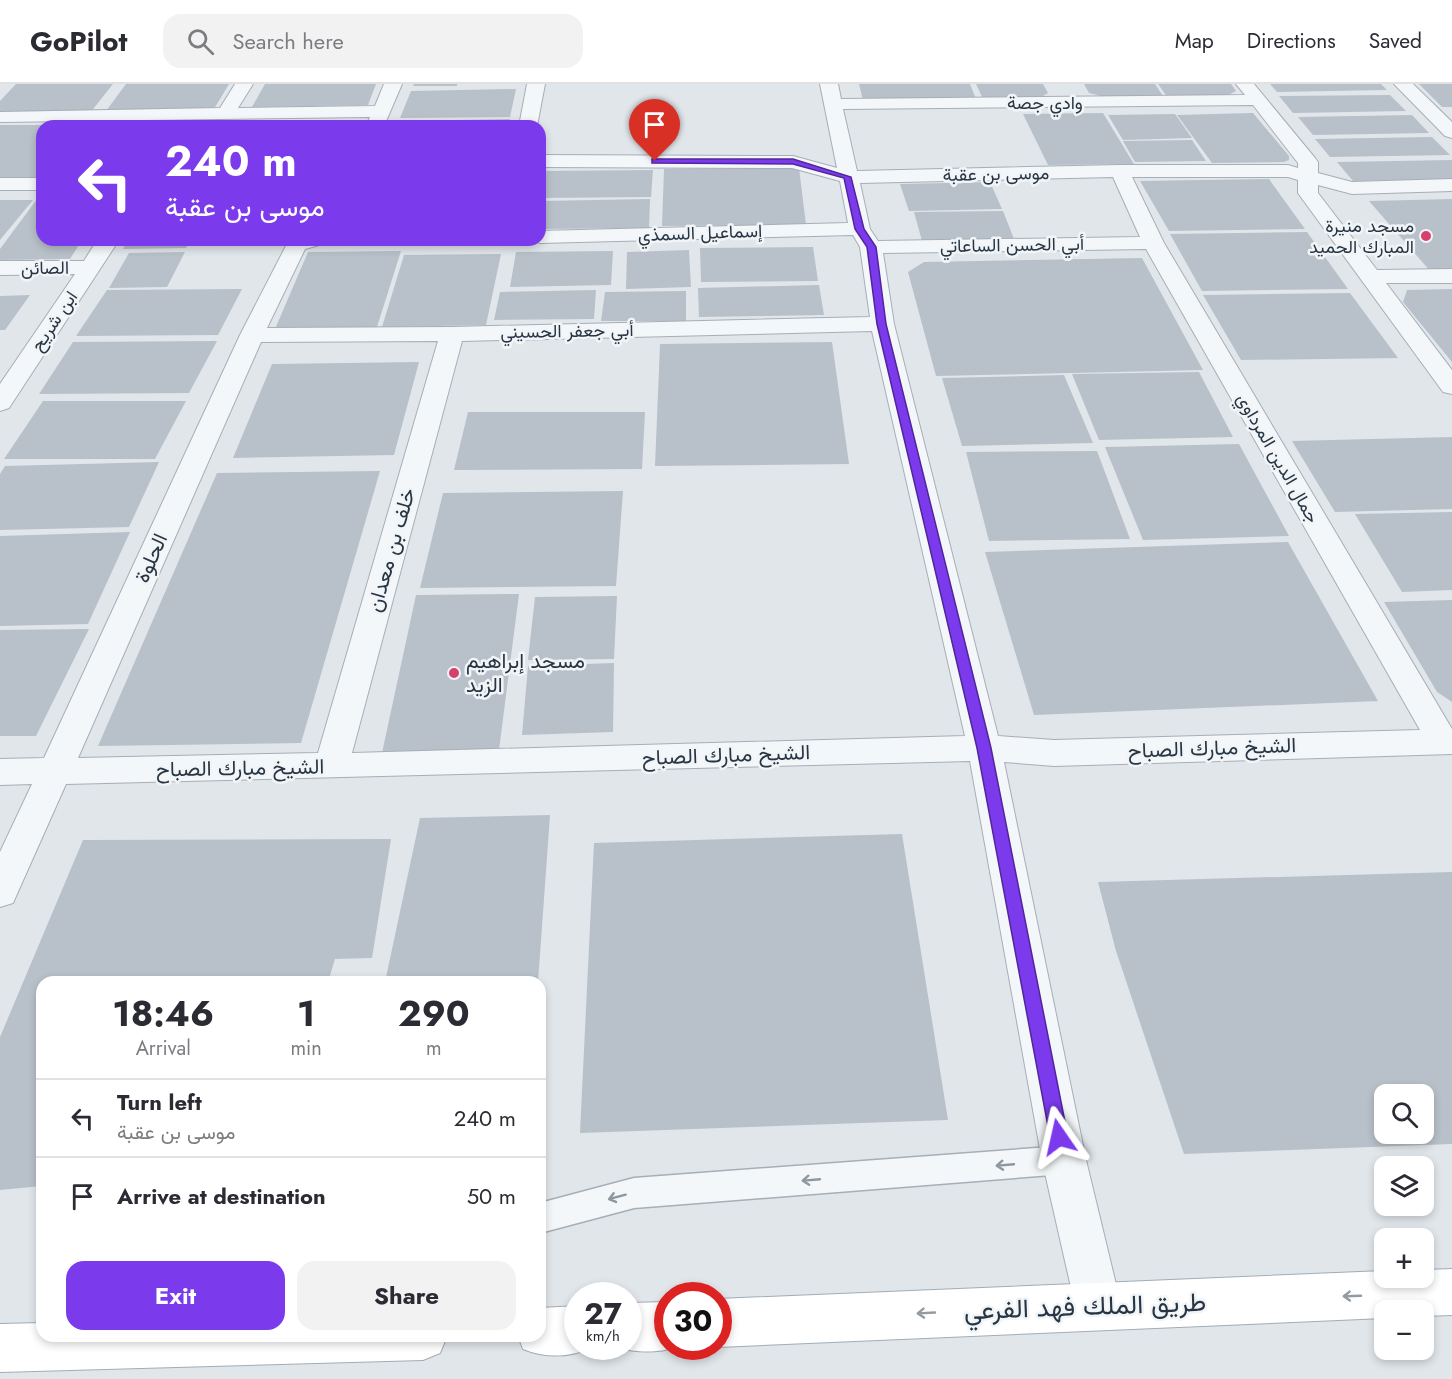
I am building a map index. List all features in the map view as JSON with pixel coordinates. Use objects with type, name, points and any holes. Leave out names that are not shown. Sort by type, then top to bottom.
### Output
[{"type":"main road","name":"طريق الملك فهد الفرعي","points":[[732,1322],[1098,1305],[1452,1292]]},
{"type":"main road","points":[[546,1332],[564,1331]]},
{"type":"main road","points":[[0,1348],[229,1342]]},
{"type":"street","points":[[226,113],[244,84]]},
{"type":"street","points":[[0,117],[226,113],[378,119],[393,84]]},
{"type":"street","points":[[529,120],[536,84]]},
{"type":"street","points":[[1067,84],[1078,103]]},
{"type":"street","points":[[1245,84],[1308,162],[1306,176],[1308,194],[1452,387]]},
{"type":"street","points":[[1403,84],[1452,132]]},
{"type":"street","points":[[831,94],[847,177],[865,238],[882,324],[984,748],[1064,1160],[1098,1305]]},
{"type":"street","name":"وادي جصة","points":[[831,94],[1078,103],[1257,100]]},
{"type":"street","points":[[1433,114],[1452,114]]},
{"type":"street","name":"موسى بن عقبة","points":[[546,160],[793,162],[847,177],[1120,171],[1288,171],[1352,188],[1452,185]]},
{"type":"street","name":"جمال الدين المرداوي","points":[[1120,171],[1153,243],[1448,742]]},
{"type":"street","points":[[0,184],[36,184]]},
{"type":"street","name":"إسماعيل السمذي","points":[[546,237],[865,238]]},
{"type":"street","name":"أبي الحسن الساعاتي","points":[[865,238],[1153,243]]},
{"type":"street","name":"ابن شريح","points":[[0,403],[104,246]]},
{"type":"street","name":"الحلوة","points":[[0,892],[252,335],[296,246]]},
{"type":"street","name":"الصائن","points":[[0,268],[90,267]]},
{"type":"street","points":[[1369,277],[1452,276]]},
{"type":"street","name":"أبي جعفر الحسيني","points":[[252,335],[452,334],[882,324]]},
{"type":"street","name":"خلف بن معدان","points":[[331,766],[452,334]]},
{"type":"street","name":"الشيخ مبارك الصباح","points":[[0,772],[331,766],[984,748],[1054,753],[1448,742]]},
{"type":"lane","points":[[546,1216],[634,1193],[1064,1160]]},
{"type":"building","points":[[16,84],[113,84],[90,113],[0,114],[0,101]]},
{"type":"building","points":[[126,84],[229,84],[214,109],[106,111]]},
{"type":"building","points":[[265,84],[376,84],[368,105],[252,107]]},
{"type":"building","points":[[414,84],[457,84],[457,86],[413,86]]},
{"type":"building","points":[[859,84],[970,84],[976,99],[863,100]]},
{"type":"building","points":[[976,84],[1043,84],[1048,93],[1040,98],[983,99]]},
{"type":"building","points":[[1084,84],[1155,84],[1163,96],[1105,97],[1089,93]]},
{"type":"building","points":[[1158,84],[1231,84],[1236,91],[1225,97],[1168,98]]},
{"type":"building","points":[[1270,84],[1381,84],[1387,90],[1277,92]]},
{"type":"building","points":[[1419,84],[1452,84],[1452,107],[1442,107]]},
{"type":"building","points":[[516,89],[510,117],[400,118],[411,91]]},
{"type":"building","points":[[1390,95],[1406,111],[1293,113],[1279,96]]},
{"type":"building","points":[[1103,113],[1134,164],[1048,165],[1023,114]]},
{"type":"building","points":[[1253,113],[1289,156],[1289,160],[1284,162],[1212,163],[1177,115]]},
{"type":"building","points":[[1175,114],[1192,138],[1123,140],[1108,115]]},
{"type":"building","points":[[1412,115],[1429,133],[1313,135],[1298,117]]},
{"type":"building","points":[[510,119],[510,120],[456,120]]},
{"type":"building","points":[[0,125],[36,125],[36,178],[0,179]]},
{"type":"building","points":[[1432,137],[1450,155],[1330,157],[1315,139]]},
{"type":"building","points":[[1192,140],[1206,161],[1135,162],[1123,141]]},
{"type":"building","points":[[1452,160],[1452,180],[1353,181],[1337,162]]},
{"type":"building","points":[[799,168],[806,225],[662,226],[664,169]]},
{"type":"building","points":[[653,170],[651,197],[546,198],[546,171]]},
{"type":"building","points":[[1269,179],[1305,229],[1169,231],[1140,181]]},
{"type":"building","points":[[990,182],[1002,209],[909,211],[900,184]]},
{"type":"building","points":[[650,199],[649,228],[546,229],[546,201]]},
{"type":"building","name":"مسجد منيرة المبارك الحميد","points":[[1452,199],[1452,272],[1431,272],[1369,201]]},
{"type":"building","points":[[0,200],[33,200],[0,240]]},
{"type":"building","points":[[36,200],[36,246],[78,246],[70,259],[0,260],[0,249]]},
{"type":"building","points":[[1003,211],[1014,239],[922,241],[914,212]]},
{"type":"building","points":[[1307,232],[1348,289],[1202,291],[1170,234]]},
{"type":"building","points":[[125,246],[187,246],[186,248],[123,249]]},
{"type":"building","points":[[813,247],[818,281],[701,282],[700,248]]},
{"type":"building","points":[[689,250],[691,287],[626,289],[627,252]]},
{"type":"building","points":[[401,251],[377,327],[275,329],[308,252]]},
{"type":"building","points":[[613,251],[611,285],[510,287],[516,252]]},
{"type":"building","points":[[185,252],[167,287],[109,288],[129,253]]},
{"type":"building","points":[[501,254],[486,325],[382,327],[404,255]]},
{"type":"building","points":[[1142,258],[1203,370],[936,376],[908,272],[924,262]]},
{"type":"building","points":[[819,285],[824,315],[699,317],[698,288]]},
{"type":"building","points":[[242,289],[218,335],[76,336],[107,290]]},
{"type":"building","points":[[1452,289],[1452,362],[1403,302],[1407,290]]},
{"type":"building","points":[[596,290],[594,319],[494,320],[500,292]]},
{"type":"building","points":[[686,291],[686,321],[601,321],[605,292]]},
{"type":"building","points":[[1350,293],[1398,358],[1241,360],[1203,295]]},
{"type":"building","points":[[30,295],[5,330],[0,330],[0,296]]},
{"type":"building","points":[[217,341],[189,393],[39,394],[73,342]]},
{"type":"building","points":[[832,342],[849,464],[655,466],[660,344]]},
{"type":"building","points":[[419,362],[394,455],[233,458],[272,364]]},
{"type":"building","points":[[1199,372],[1233,437],[1099,440],[1072,374]]},
{"type":"building","points":[[1064,375],[1093,443],[962,446],[942,378]]},
{"type":"building","points":[[43,401],[186,401],[155,459],[4,459]]},
{"type":"building","points":[[468,412],[645,412],[642,469],[454,470]]},
{"type":"building","points":[[1452,437],[1452,509],[1335,512],[1292,441]]},
{"type":"building","points":[[1239,444],[1289,536],[1143,540],[1105,447]]},
{"type":"building","points":[[1097,451],[1130,539],[989,541],[966,452]]},
{"type":"building","points":[[159,462],[129,527],[0,530],[0,474],[5,466]]},
{"type":"building","points":[[380,471],[301,743],[98,746],[217,473]]},
{"type":"building","points":[[623,491],[616,586],[420,588],[443,493]]},
{"type":"building","points":[[1452,512],[1452,590],[1402,592],[1355,514]]},
{"type":"building","points":[[130,532],[88,624],[0,626],[0,536]]},
{"type":"building","points":[[1288,542],[1378,701],[1034,715],[985,552]]},
{"type":"building","name":"مسجد إبراهيم الزيد","points":[[519,594],[499,750],[382,753],[416,595]]},
{"type":"building","points":[[617,596],[614,659],[528,660],[535,597]]},
{"type":"building","points":[[1452,600],[1452,702],[1437,692],[1384,602]]},
{"type":"building","points":[[89,629],[36,736],[0,736],[0,630]]},
{"type":"building","points":[[614,663],[613,732],[522,735],[528,666]]},
{"type":"building","points":[[550,815],[538,976],[386,976],[420,818]]},
{"type":"building","points":[[902,834],[948,1120],[580,1133],[594,843]]},
{"type":"building","points":[[391,839],[372,958],[335,959],[330,976],[36,976],[36,1187],[0,1190],[0,1037],[83,840]]},
{"type":"building","points":[[1452,872],[1452,1144],[1184,1154],[1116,951],[1098,882]]},
{"type":"place","name":"مسجد منيرة المبارك الحميد","points":[[1426,236]]},
{"type":"place","name":"مسجد إبراهيم الزيد","points":[[454,673]]},
{"type":"route","points":[[655,161],[793,162],[847,177],[860,229],[871,247],[882,324],[984,748],[1059,1137]]}]
